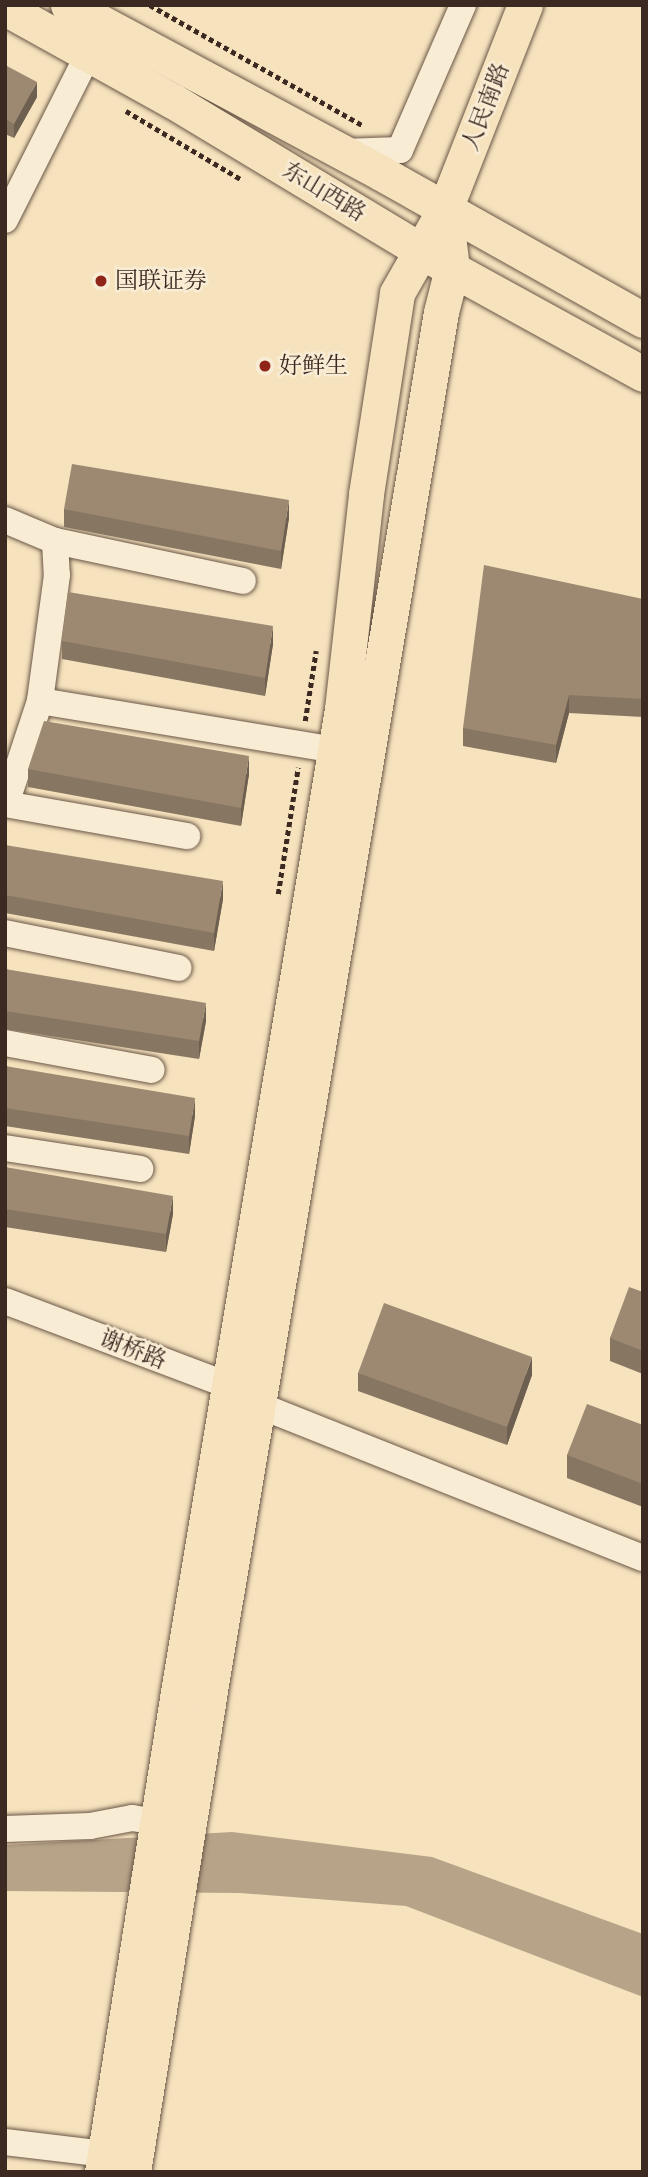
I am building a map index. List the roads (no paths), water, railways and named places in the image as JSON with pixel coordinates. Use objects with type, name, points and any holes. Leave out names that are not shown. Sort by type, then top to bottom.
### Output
[{"type":"main road","name":"东山西路","points":[[68,5],[341,152],[643,320]]},
{"type":"main road","name":"人民南路","points":[[244,1396],[335,750],[366,494],[397,293],[419,249],[445,209],[525,5]]},
{"type":"main road","name":"东山西路","points":[[5,8],[89,53],[453,269],[643,374]]},
{"type":"main road","points":[[114,2166],[244,1396],[441,312],[453,269],[445,209]]},
{"type":"street","points":[[341,152],[400,150],[463,5]]},
{"type":"street","points":[[5,220],[89,53]]},
{"type":"street","points":[[141,84],[154,81],[162,69],[160,56]]},
{"type":"street","points":[[5,520],[55,541],[243,581]]},
{"type":"street","points":[[55,541],[57,575],[40,701],[6,804],[187,836]]},
{"type":"street","points":[[40,701],[335,750]]},
{"type":"street","points":[[5,933],[179,968]]},
{"type":"street","points":[[5,1043],[152,1070]]},
{"type":"street","points":[[5,1148],[140,1169]]},
{"type":"street","name":"谢桥路","points":[[5,1301],[643,1558]]},
{"type":"street","points":[[5,1829],[90,1826],[132,1818],[173,1823]]},
{"type":"street","points":[[5,2142],[114,2166]]},
{"type":"place","name":"国联证券","points":[[101,281]]},
{"type":"place","name":"好鲜生","points":[[265,366]]}]
